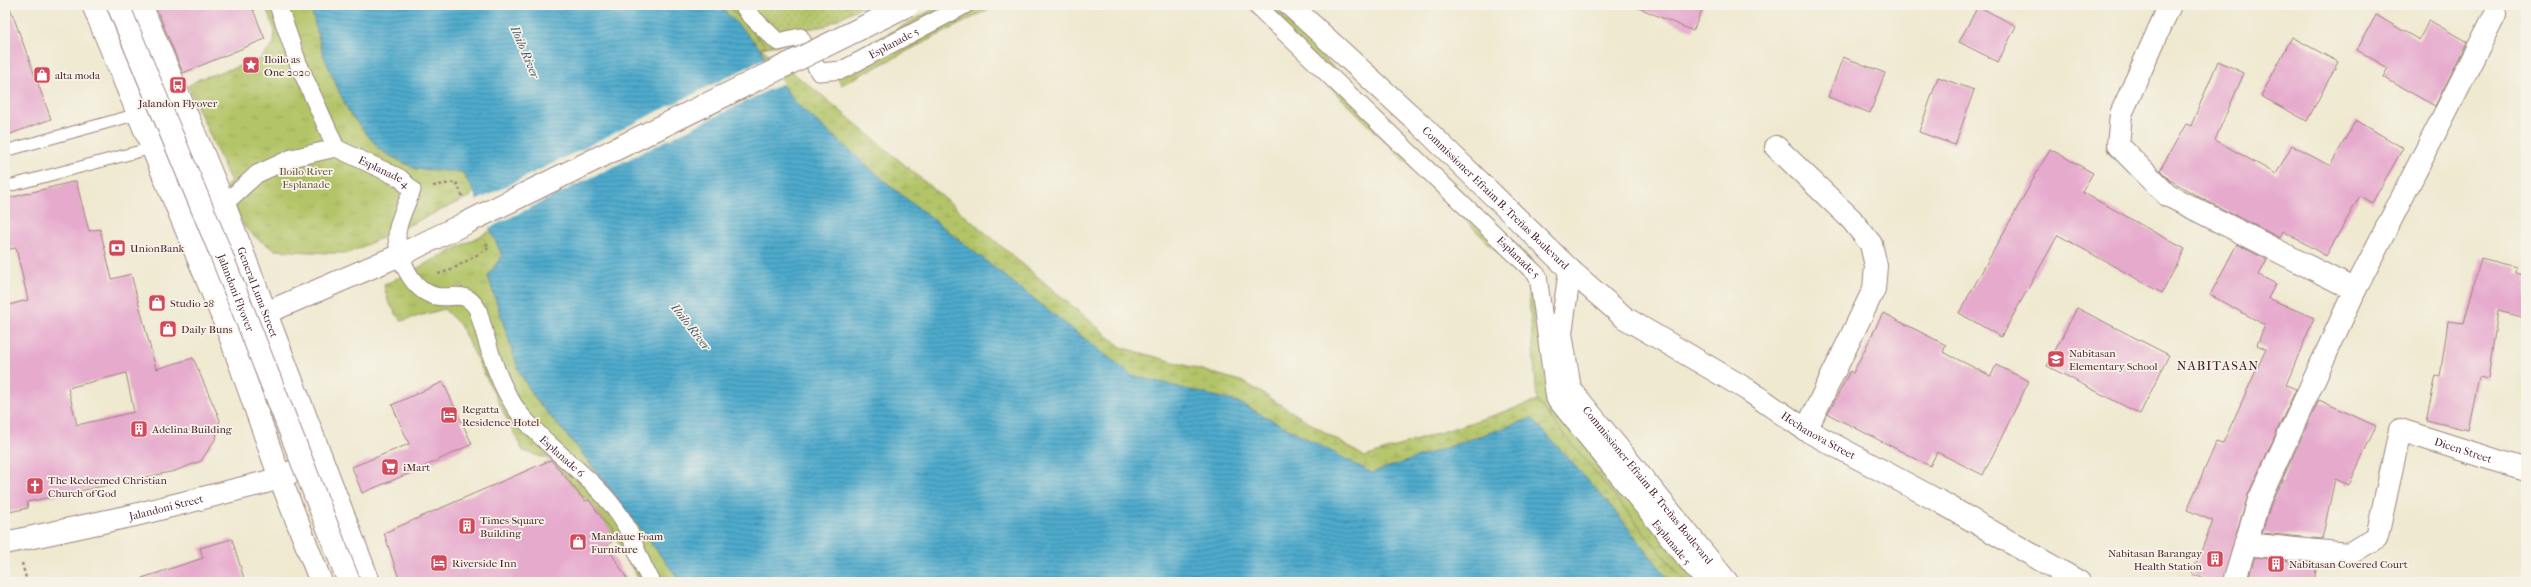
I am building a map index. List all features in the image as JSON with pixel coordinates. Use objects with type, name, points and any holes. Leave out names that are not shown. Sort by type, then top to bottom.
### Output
[{"type":"main road","points":[[93,5],[228,330],[280,478],[321,582]]},
{"type":"main road","name":"Jalandoni Flyover","points":[[118,5],[218,249],[349,582]]},
{"type":"main road","name":"General Luna Street","points":[[141,5],[224,204],[369,582]]},
{"type":"main road","points":[[228,330],[266,312],[400,255],[908,5]]},
{"type":"main road","name":"Commissioner Efraim B. Treñas Boulevard","points":[[1290,5],[1421,125],[1570,270],[1561,333],[1570,389],[1727,582]]},
{"type":"main road","points":[[2170,5],[2122,114],[2118,145],[2167,195],[2355,290]]},
{"type":"main road","points":[[2234,582],[2259,500],[2355,290],[2495,15]]},
{"type":"main road","points":[[1776,147],[1851,219],[1871,244],[1876,266],[1874,289],[1806,430]]},
{"type":"main road","name":"Hechanova Street","points":[[1570,270],[1625,318],[1748,390],[1806,430],[1944,504],[2079,582]]},
{"type":"main road","name":"Dicen Street","points":[[2246,544],[2350,554],[2377,537],[2400,430],[2526,470]]},
{"type":"main road","name":"Jalandoni Street","points":[[5,543],[135,515],[280,478],[321,457]]},
{"type":"street","points":[[224,204],[257,174],[311,152],[336,148],[298,63],[278,5]]},
{"type":"street","name":"Esplanade 5","points":[[743,5],[749,14],[778,42],[800,38],[819,72],[842,70],[965,5]]},
{"type":"street","name":"Esplanade 5","points":[[1256,5],[1538,276],[1555,399],[1704,582]]},
{"type":"street","name":"Esplanade 4","points":[[336,148],[400,178],[412,190],[400,220],[397,234],[400,255]]},
{"type":"street","name":"Esplanade 6","points":[[400,255],[413,280],[422,290],[435,296],[459,295],[473,302],[478,310],[496,370],[516,408],[546,442],[586,477],[615,508],[629,528],[652,582]]},
{"type":"lane","points":[[5,151],[138,114]]},
{"type":"lane","points":[[5,187],[152,148]]},
{"type":"green space","name":"Iloilo River Esplanade","points":[[265,5],[310,5],[323,54],[350,114],[381,151],[462,172],[473,190],[471,196],[349,253],[275,250],[258,239],[244,227],[226,186],[231,182],[188,86],[199,79],[259,60],[274,44],[275,31]]},
{"type":"green space","points":[[676,5],[728,5],[767,47],[761,48],[824,97],[1121,347],[1244,382],[1365,457],[1537,401],[1685,582],[1373,582],[1190,443]]},
{"type":"green space","points":[[728,5],[744,5],[774,34],[807,31],[785,43],[767,47]]},
{"type":"green space","points":[[747,5],[864,5],[825,26],[775,34]]},
{"type":"green space","points":[[941,5],[997,5],[841,85],[831,65]]},
{"type":"green space","points":[[1247,5],[1272,5],[1398,133],[1538,267],[1559,396],[1709,582],[1685,582],[1537,401],[1528,282]]},
{"type":"green space","points":[[492,230],[502,256],[488,276],[519,371],[536,400],[578,448],[681,582],[640,582],[616,538],[589,500],[582,497],[552,460],[523,451],[460,325],[444,309],[401,321],[388,301],[384,285]]},
{"type":"water","name":"Iloilo River","points":[[310,5],[719,5],[760,48],[781,84],[799,106],[893,188],[1131,375],[1238,402],[1372,473],[1532,418],[1610,505],[1671,582],[681,582],[578,448],[536,400],[519,371],[488,276],[502,256],[473,190],[462,172],[416,169],[381,151],[350,114],[340,94],[323,54]]},
{"type":"pier","points":[[768,57],[783,83],[489,228],[476,201]]},
{"type":"building","points":[[5,5],[9,5],[51,119],[5,136]]},
{"type":"building","points":[[155,5],[251,5],[265,39],[183,73]]},
{"type":"building","points":[[1632,5],[1704,5],[1693,31]]},
{"type":"building","points":[[1978,6],[2016,26],[1998,62],[1959,42]]},
{"type":"building","points":[[2376,15],[2419,40],[2429,20],[2467,42],[2435,106],[2383,77],[2388,68],[2357,50]]},
{"type":"building","points":[[2292,37],[2338,62],[2307,121],[2261,96]]},
{"type":"building","points":[[1843,57],[1885,73],[1870,113],[1828,97]]},
{"type":"building","points":[[2218,61],[2244,73],[2215,140],[2276,174],[2292,145],[2330,166],[2356,120],[2403,148],[2372,203],[2360,196],[2326,256],[2283,231],[2280,238],[2201,198],[2170,180],[2160,170],[2186,124],[2191,126]]},
{"type":"building","points":[[1938,77],[1974,90],[1955,145],[1919,132]]},
{"type":"building","points":[[2050,149],[2093,173],[2082,192],[2185,249],[2162,293],[2058,235],[2001,337],[1959,313]]},
{"type":"building","points":[[76,181],[89,231],[100,229],[112,279],[131,274],[156,369],[193,358],[220,420],[216,438],[201,461],[175,471],[27,502],[28,508],[5,513],[5,306],[28,300],[16,248],[5,250],[5,199]],"holes":[[[126,373],[134,412],[77,425],[68,388]]]},
{"type":"building","points":[[2237,244],[2267,260],[2259,275],[2276,284],[2268,298],[2314,318],[2286,385],[2296,389],[2248,495],[2222,582],[2212,582],[2192,574],[2213,521],[2187,510],[2217,441],[2223,443],[2266,349],[2257,345],[2265,325],[2210,295]]},
{"type":"building","points":[[2481,258],[2516,267],[2515,273],[2526,276],[2526,318],[2498,311],[2488,379],[2479,377],[2468,430],[2426,420],[2436,376],[2440,377],[2448,321],[2464,323]]},
{"type":"building","points":[[2077,308],[2169,355],[2140,414],[2047,366]]},
{"type":"building","points":[[1883,313],[1946,345],[1943,352],[1991,376],[1996,365],[2029,381],[1983,475],[1937,452],[1930,466],[1828,414],[1850,371],[1853,373]]},
{"type":"building","points":[[443,382],[472,444],[415,471],[362,493],[352,467],[409,444],[392,405]]},
{"type":"building","points":[[2319,400],[2376,426],[2349,485],[2335,479],[2322,539],[2262,533],[2271,504]]},
{"type":"building","name":"Times Square Building","points":[[551,460],[585,501],[589,500],[616,538],[607,546],[629,582],[400,582],[384,533]]},
{"type":"building","points":[[232,539],[245,582],[143,582],[142,578],[203,558],[200,548]]},
{"type":"building","name":"Nabitasan Covered Court","points":[[2255,557],[2317,564],[2314,582],[2247,582]]},
{"type":"place","name":"Iloilo as One 2020","points":[[251,65]]},
{"type":"place","name":"alta moda","points":[[42,75]]},
{"type":"place","name":"Jalandon Flyover","points":[[178,85]]},
{"type":"place","name":"UnionBank","points":[[117,248]]},
{"type":"place","name":"Studio 28","points":[[157,303]]},
{"type":"place","name":"Daily Buns","points":[[168,329]]},
{"type":"place","name":"Nabitasan Elementary School","points":[[2056,359]]},
{"type":"place","name":"Regatta Residence Hotel","points":[[449,415]]},
{"type":"place","name":"Adelina Building","points":[[139,429]]},
{"type":"place","name":"iMart","points":[[390,467]]},
{"type":"place","name":"The Redeemed Christian Church of God","points":[[35,486]]},
{"type":"place","name":"Times Square Building","points":[[467,526]]},
{"type":"place","name":"Mandaue Foam Furniture","points":[[578,542]]},
{"type":"place","name":"Nabitasan Barangay Health Station","points":[[2215,559]]},
{"type":"place","name":"Riverside Inn","points":[[439,563]]},
{"type":"place","name":"Nabitasan Covered Court","points":[[2276,564]]},
{"type":"district","name":"NABITASAN","points":[[2218,365]]}]
